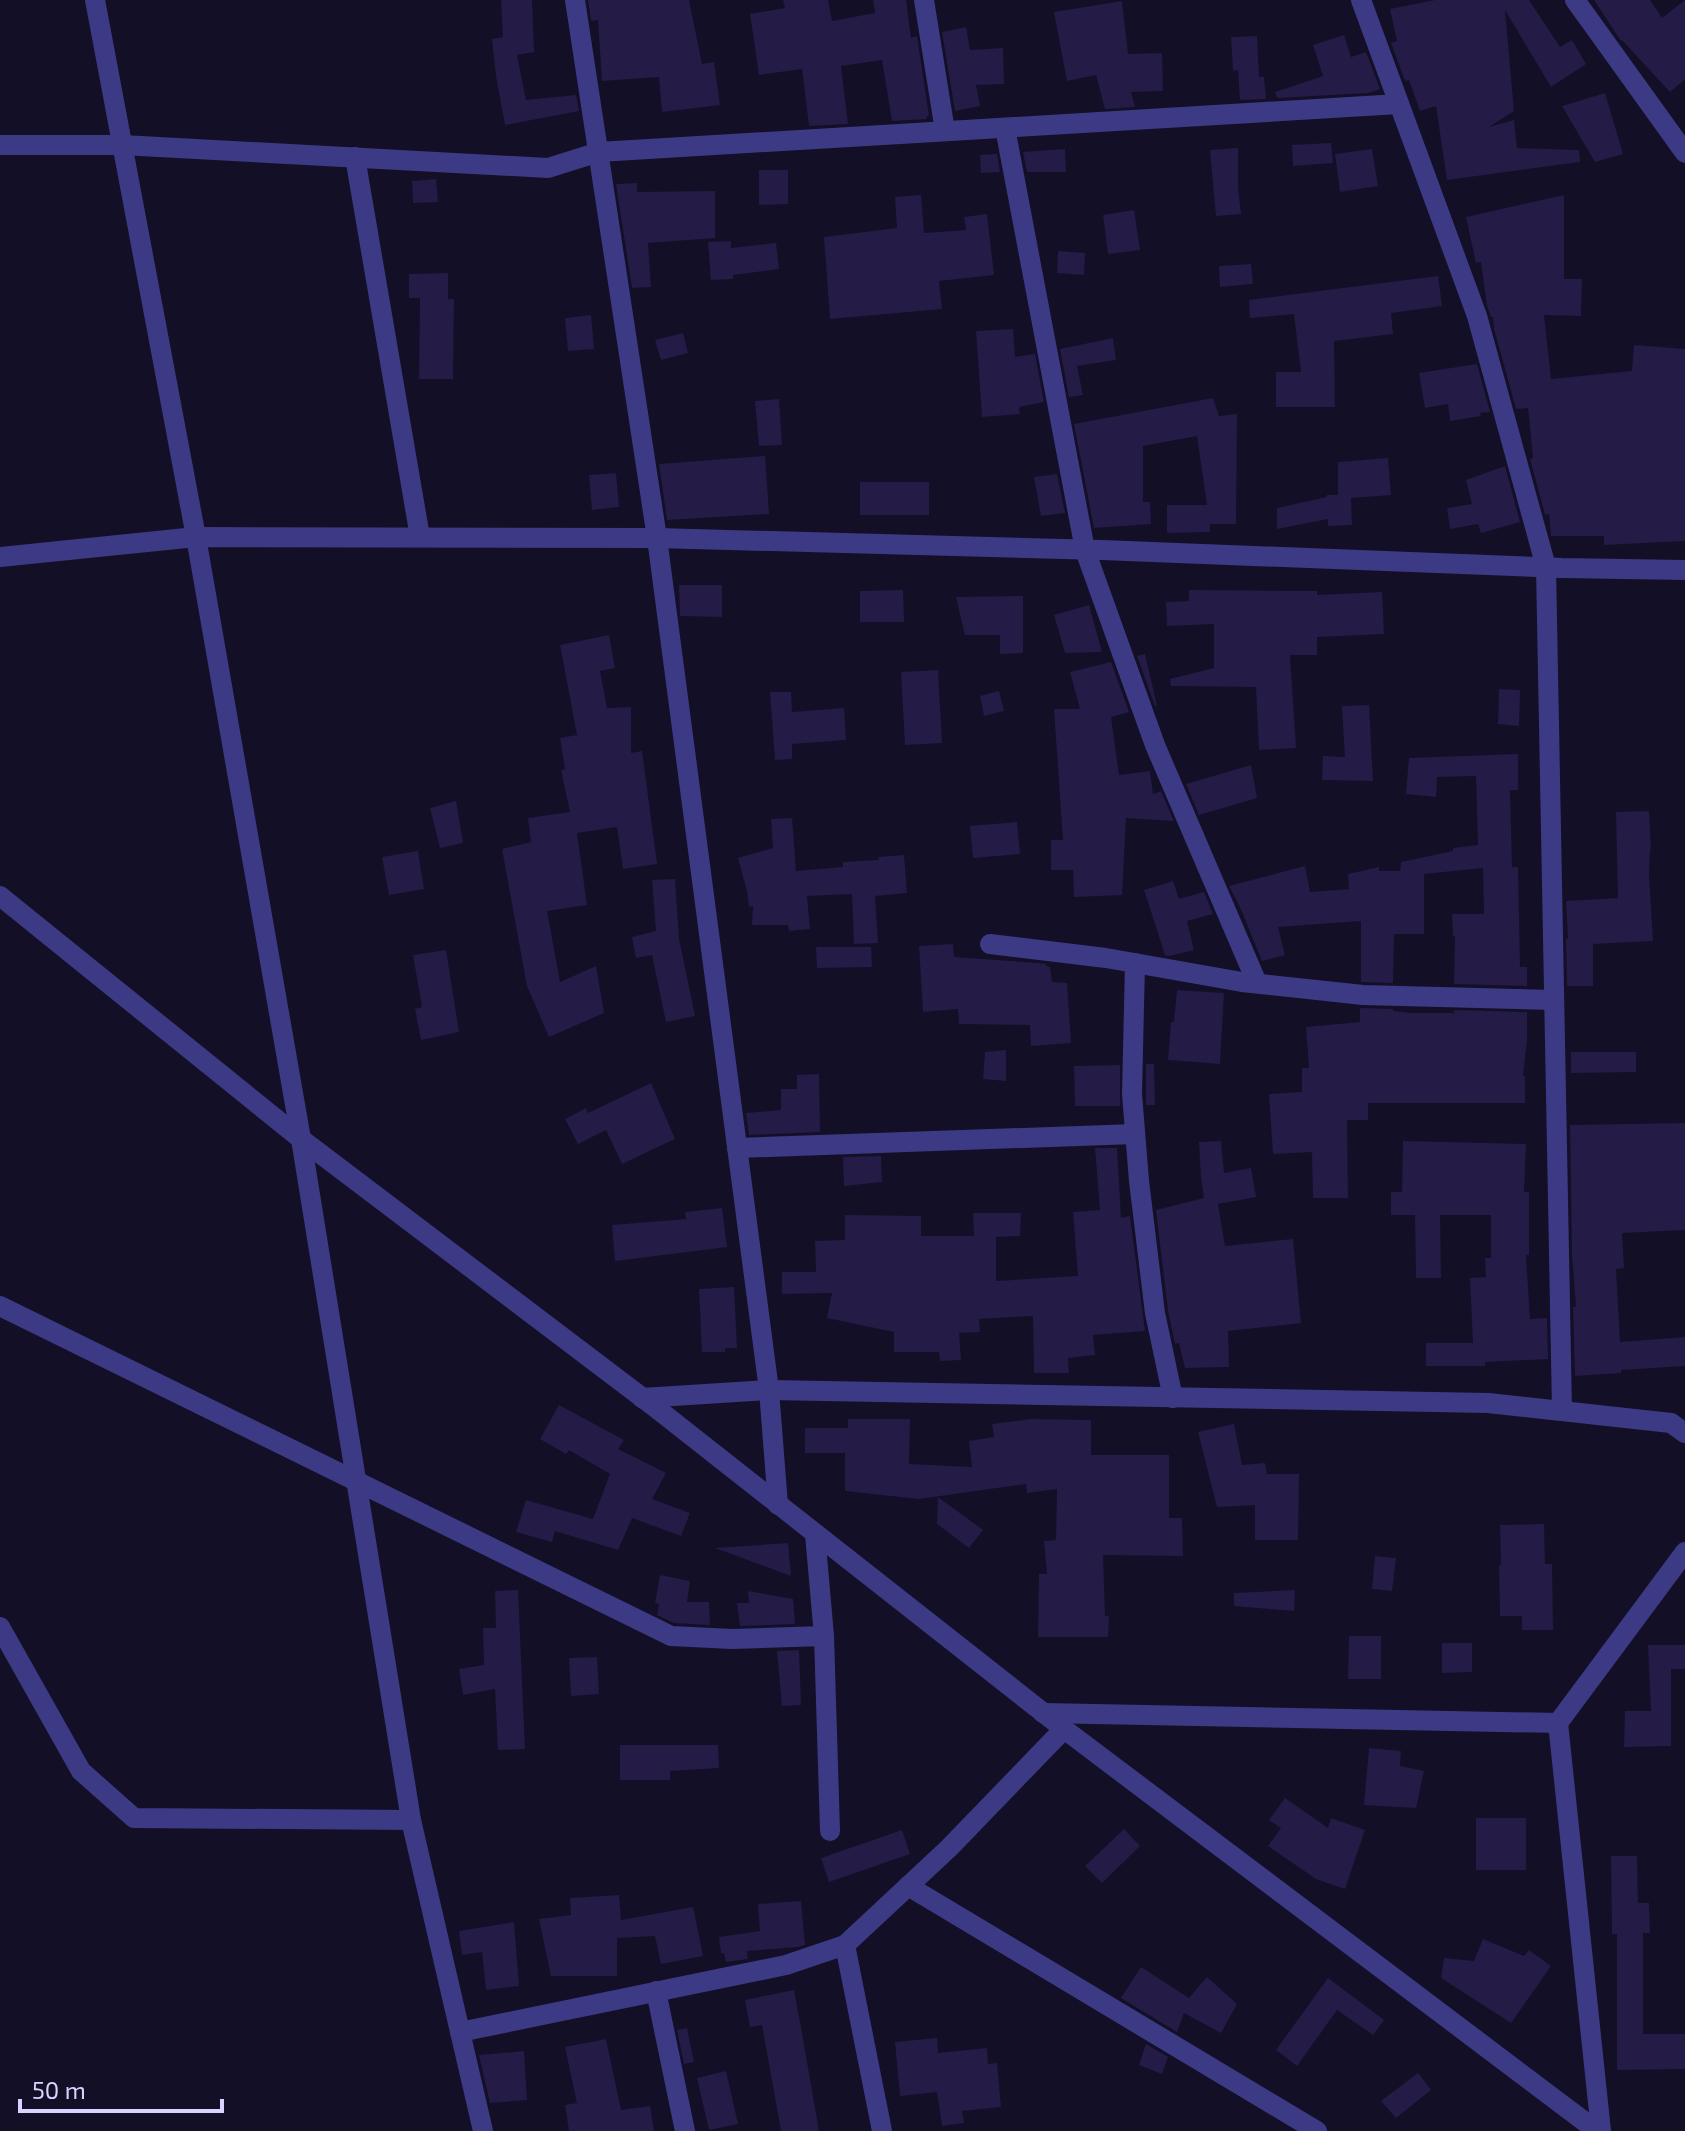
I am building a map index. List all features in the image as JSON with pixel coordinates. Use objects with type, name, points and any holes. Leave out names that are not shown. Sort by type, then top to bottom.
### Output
[{"type":"street","points":[[95,0],[196,537],[301,1139],[411,1820],[483,2131]]},
{"type":"street","points":[[575,0],[657,538],[769,1390],[778,1505]]},
{"type":"street","points":[[924,0],[945,131]]},
{"type":"street","points":[[1361,0],[1477,316],[1546,567],[1562,1411]]},
{"type":"street","points":[[1575,0],[1685,153]]},
{"type":"street","points":[[0,145],[122,145],[548,168],[599,152],[1399,104]]},
{"type":"street","points":[[1005,128],[1085,550],[1155,745],[1257,983]]},
{"type":"street","points":[[355,157],[420,537]]},
{"type":"street","points":[[0,557],[196,537],[657,538],[1685,570]]},
{"type":"street","points":[[0,896],[301,1139],[642,1398],[1043,1713],[1599,2131]]},
{"type":"street","points":[[990,944],[1257,983],[1363,995],[1554,1000]]},
{"type":"street","points":[[1135,963],[1132,1094],[1135,1134],[1155,1313],[1173,1398]]},
{"type":"street","points":[[737,1148],[1135,1134]]},
{"type":"street","points":[[0,1306],[671,1636],[732,1639],[824,1636]]},
{"type":"street","points":[[642,1398],[769,1390],[1488,1403],[1671,1423],[1685,1433]]},
{"type":"street","points":[[815,1534],[824,1636],[830,1831]]},
{"type":"street","points":[[1599,2131],[1558,1723],[1685,1552]]},
{"type":"street","points":[[0,1627],[81,1771],[134,1818],[411,1820]]},
{"type":"street","points":[[1043,1713],[1558,1723]]},
{"type":"street","points":[[460,2032],[786,1965],[845,1945],[949,1848],[1064,1729]]},
{"type":"street","points":[[908,1886],[1317,2131]]},
{"type":"street","points":[[845,1945],[882,2131]]},
{"type":"street","points":[[656,1991],[685,2131]]},
{"type":"building","points":[[501,0],[532,0],[534,52],[517,55],[526,100],[576,95],[579,111],[505,125],[492,39],[503,37]]},
{"type":"building","points":[[588,0],[689,0],[702,64],[714,62],[720,105],[662,112],[659,77],[602,81],[598,20],[591,21]]},
{"type":"building","points":[[783,0],[828,0],[832,21],[875,13],[873,0],[906,0],[911,38],[917,36],[927,119],[892,121],[882,60],[841,66],[848,124],[809,126],[802,69],[759,75],[750,14],[785,8]]},
{"type":"building","points":[[1435,0],[1529,0],[1560,47],[1572,40],[1586,64],[1551,87],[1505,10],[1514,111],[1489,127],[1514,120],[1517,148],[1579,150],[1580,162],[1447,180],[1436,106],[1420,111],[1391,43],[1397,41],[1390,9]]},
{"type":"building","points":[[1594,0],[1650,0],[1662,18],[1685,0],[1685,79],[1670,92],[1621,41]]},
{"type":"building","points":[[1122,1],[1128,54],[1162,53],[1163,91],[1131,92],[1135,107],[1105,109],[1096,75],[1067,81],[1054,12]]},
{"type":"building","points":[[966,27],[970,50],[1003,48],[1004,84],[976,85],[980,106],[955,111],[942,32]]},
{"type":"building","points":[[1344,35],[1351,57],[1366,52],[1380,89],[1369,93],[1277,98],[1275,92],[1323,76],[1313,45]]},
{"type":"building","points":[[1257,36],[1259,77],[1264,77],[1266,99],[1240,100],[1238,70],[1233,71],[1231,37]]},
{"type":"building","points":[[1605,93],[1623,154],[1595,162],[1562,106]]},
{"type":"building","points":[[1331,143],[1333,163],[1293,166],[1292,145]]},
{"type":"building","points":[[1238,148],[1241,214],[1216,216],[1210,150]]},
{"type":"building","points":[[1065,149],[1066,172],[1027,172],[1023,152]]},
{"type":"building","points":[[1372,149],[1378,186],[1340,192],[1335,154]]},
{"type":"building","points":[[997,154],[1000,172],[981,173],[980,155]]},
{"type":"building","points":[[759,170],[788,170],[788,204],[759,205]]},
{"type":"building","points":[[436,179],[438,202],[413,203],[412,181]]},
{"type":"building","points":[[637,183],[637,192],[715,191],[715,238],[648,243],[651,287],[632,288],[616,184]]},
{"type":"building","points":[[921,195],[924,233],[966,230],[964,217],[987,214],[994,275],[939,281],[942,309],[830,319],[824,237],[897,228],[895,197]]},
{"type":"building","points":[[1564,195],[1564,279],[1582,279],[1581,316],[1544,315],[1551,379],[1632,371],[1634,345],[1685,349],[1685,541],[1604,545],[1604,536],[1551,536],[1549,514],[1545,515],[1530,459],[1533,458],[1528,408],[1516,409],[1493,317],[1487,306],[1481,262],[1476,263],[1466,217]]},
{"type":"building","points":[[1134,210],[1140,250],[1108,254],[1103,215]]},
{"type":"building","points":[[731,241],[731,248],[776,243],[779,269],[733,275],[733,279],[711,280],[708,242]]},
{"type":"building","points":[[1058,251],[1085,253],[1084,275],[1057,273]]},
{"type":"building","points":[[1251,264],[1253,284],[1220,287],[1219,266]]},
{"type":"building","points":[[448,273],[448,299],[454,299],[453,379],[419,379],[420,298],[409,298],[409,274]]},
{"type":"building","points":[[1438,276],[1442,306],[1391,313],[1393,334],[1334,341],[1335,407],[1276,407],[1276,372],[1301,372],[1294,314],[1250,318],[1249,300]]},
{"type":"building","points":[[591,315],[594,349],[568,351],[565,318]]},
{"type":"building","points":[[1013,329],[1015,357],[1035,354],[1044,402],[1019,407],[1020,414],[982,417],[976,331]]},
{"type":"building","points":[[683,333],[688,353],[661,360],[655,340]]},
{"type":"building","points":[[1113,338],[1116,360],[1077,366],[1083,395],[1069,397],[1060,349]]},
{"type":"building","points":[[1477,364],[1490,412],[1450,421],[1448,404],[1425,408],[1419,373]]},
{"type":"building","points":[[1213,398],[1219,416],[1237,414],[1236,524],[1210,524],[1210,532],[1167,533],[1167,505],[1207,505],[1197,436],[1143,446],[1143,502],[1150,502],[1151,524],[1094,528],[1074,424]]},
{"type":"building","points":[[779,399],[782,445],[759,446],[755,401]]},
{"type":"building","points":[[765,456],[769,514],[667,520],[659,464]]},
{"type":"building","points":[[1388,458],[1391,495],[1351,498],[1352,525],[1328,526],[1328,519],[1277,529],[1277,508],[1338,495],[1338,462]]},
{"type":"building","points":[[1505,466],[1520,522],[1481,533],[1478,524],[1450,529],[1447,508],[1472,504],[1466,480]]},
{"type":"building","points":[[616,473],[619,507],[592,510],[589,475]]},
{"type":"building","points":[[1057,474],[1065,513],[1041,516],[1034,477]]},
{"type":"building","points":[[860,482],[929,482],[929,515],[860,515]]},
{"type":"building","points":[[679,585],[722,585],[722,617],[680,616]]},
{"type":"building","points":[[903,590],[904,622],[860,622],[860,591]]},
{"type":"building","points":[[1189,590],[1317,591],[1317,595],[1382,592],[1384,634],[1317,637],[1317,655],[1290,655],[1296,748],[1259,750],[1256,687],[1171,686],[1170,679],[1214,668],[1214,624],[1167,626],[1166,602],[1189,601]]},
{"type":"building","points":[[1023,596],[1023,653],[1000,654],[1000,635],[965,635],[956,597]]},
{"type":"building","points":[[1089,605],[1102,652],[1065,653],[1054,615]]},
{"type":"building","points":[[609,635],[615,668],[600,671],[607,708],[631,707],[631,753],[642,751],[657,864],[623,869],[617,827],[577,833],[587,905],[547,911],[560,982],[596,966],[604,1013],[549,1037],[527,986],[502,849],[531,842],[528,818],[570,812],[561,770],[565,769],[560,738],[577,735],[560,645]]},
{"type":"building","points":[[1145,654],[1157,706],[1137,656]]},
{"type":"building","points":[[1111,662],[1129,712],[1111,717],[1119,775],[1150,771],[1153,794],[1161,791],[1174,821],[1126,818],[1122,895],[1074,897],[1073,870],[1051,870],[1051,840],[1063,840],[1054,709],[1080,709],[1070,672]]},
{"type":"building","points":[[938,670],[942,743],[905,745],[901,672]]},
{"type":"building","points":[[1499,689],[1520,690],[1519,726],[1498,724]]},
{"type":"building","points":[[999,691],[1004,711],[984,716],[980,696]]},
{"type":"building","points":[[770,692],[791,692],[792,712],[844,708],[846,740],[792,744],[792,759],[775,760]]},
{"type":"building","points":[[1369,705],[1373,781],[1322,780],[1323,756],[1345,757],[1342,706]]},
{"type":"building","points":[[1518,754],[1518,790],[1510,790],[1512,867],[1518,867],[1520,967],[1527,967],[1527,986],[1454,984],[1452,914],[1484,914],[1483,868],[1424,874],[1424,934],[1394,934],[1393,983],[1361,982],[1361,921],[1278,927],[1285,955],[1262,961],[1229,886],[1305,866],[1310,892],[1349,889],[1348,874],[1379,867],[1379,871],[1400,871],[1401,862],[1453,851],[1453,848],[1478,845],[1476,776],[1437,777],[1436,797],[1406,794],[1409,758]]},
{"type":"building","points":[[1251,765],[1257,798],[1199,815],[1186,784]]},
{"type":"building","points":[[456,801],[463,843],[440,848],[430,808]]},
{"type":"building","points":[[1649,811],[1653,941],[1593,944],[1593,986],[1567,986],[1566,901],[1618,898],[1616,812]]},
{"type":"building","points":[[792,818],[796,871],[843,867],[843,862],[904,855],[907,893],[875,896],[878,943],[854,944],[852,894],[807,896],[810,929],[789,931],[788,925],[752,925],[753,906],[749,907],[738,858],[773,848],[771,819]]},
{"type":"building","points":[[1017,822],[1020,854],[973,858],[970,826]]},
{"type":"building","points":[[418,851],[424,889],[389,895],[382,857]]},
{"type":"building","points":[[675,879],[679,939],[695,1016],[666,1022],[652,955],[636,958],[632,937],[656,931],[652,880]]},
{"type":"building","points":[[1173,881],[1179,899],[1204,892],[1213,914],[1187,921],[1194,950],[1169,956],[1165,955],[1144,890]]},
{"type":"building","points":[[953,944],[954,957],[1039,963],[1050,967],[1052,982],[1067,983],[1071,1043],[1031,1046],[1030,1025],[959,1024],[958,1009],[923,1012],[919,946]]},
{"type":"building","points":[[816,947],[871,947],[872,967],[817,968]]},
{"type":"building","points":[[446,950],[459,1032],[421,1040],[415,1009],[422,1007],[413,955]]},
{"type":"building","points":[[1177,990],[1224,993],[1220,1064],[1168,1060]]},
{"type":"building","points":[[1360,1008],[1412,1013],[1454,1013],[1454,1010],[1527,1012],[1523,1076],[1525,1103],[1368,1103],[1368,1120],[1347,1120],[1348,1198],[1313,1198],[1312,1152],[1273,1154],[1269,1094],[1302,1092],[1302,1068],[1309,1068],[1306,1027],[1360,1022]]},
{"type":"building","points":[[1006,1050],[1006,1081],[983,1079],[985,1052]]},
{"type":"building","points":[[1571,1052],[1636,1052],[1636,1072],[1571,1073]]},
{"type":"building","points":[[1146,1064],[1154,1064],[1155,1105],[1146,1105]]},
{"type":"building","points":[[1120,1065],[1120,1106],[1075,1106],[1074,1066]]},
{"type":"building","points":[[819,1074],[820,1132],[749,1135],[746,1113],[781,1110],[781,1089],[797,1089],[797,1075]]},
{"type":"building","points":[[651,1083],[675,1139],[622,1164],[606,1130],[578,1144],[565,1119],[586,1108],[588,1113]]},
{"type":"building","points":[[1685,1123],[1685,1230],[1622,1233],[1624,1268],[1616,1269],[1620,1342],[1685,1337],[1685,1366],[1575,1376],[1570,1125]]},
{"type":"building","points":[[1221,1141],[1224,1173],[1251,1168],[1256,1197],[1218,1204],[1225,1246],[1293,1239],[1301,1323],[1228,1331],[1229,1367],[1185,1368],[1179,1343],[1175,1344],[1168,1311],[1156,1210],[1204,1198],[1199,1142]]},
{"type":"building","points":[[1403,1141],[1526,1144],[1524,1192],[1529,1192],[1529,1255],[1526,1255],[1530,1319],[1547,1318],[1548,1359],[1485,1362],[1485,1366],[1426,1366],[1426,1343],[1473,1343],[1470,1278],[1486,1277],[1485,1258],[1491,1258],[1491,1215],[1440,1215],[1441,1278],[1416,1278],[1415,1215],[1391,1215],[1391,1192],[1402,1192]]},
{"type":"building","points":[[1095,1148],[1117,1148],[1121,1218],[1130,1216],[1145,1331],[1093,1335],[1095,1355],[1068,1358],[1069,1373],[1034,1373],[1033,1316],[979,1319],[980,1332],[959,1333],[961,1360],[940,1361],[939,1352],[894,1352],[894,1332],[827,1318],[832,1293],[782,1294],[782,1272],[816,1272],[815,1241],[845,1240],[845,1215],[921,1216],[921,1236],[974,1236],[973,1213],[1021,1213],[1020,1236],[996,1237],[996,1281],[1078,1276],[1073,1212],[1100,1210]]},
{"type":"building","points":[[881,1156],[882,1182],[844,1186],[843,1157]]},
{"type":"building","points":[[722,1208],[727,1247],[615,1261],[612,1225],[686,1219],[685,1212]]},
{"type":"building","points":[[734,1287],[737,1348],[725,1348],[725,1352],[702,1352],[699,1289]]},
{"type":"building","points":[[559,1405],[624,1440],[618,1449],[666,1473],[652,1499],[690,1513],[681,1536],[632,1518],[618,1550],[555,1531],[552,1542],[516,1532],[526,1500],[593,1519],[610,1474],[569,1450],[566,1454],[540,1439]]},
{"type":"building","points":[[848,1419],[910,1419],[909,1464],[972,1467],[969,1441],[994,1437],[992,1424],[1031,1419],[1091,1420],[1091,1455],[1169,1455],[1169,1518],[1182,1518],[1183,1556],[1103,1555],[1108,1637],[1038,1637],[1039,1574],[1047,1574],[1044,1541],[1056,1540],[1057,1489],[1027,1493],[1026,1484],[919,1499],[845,1491],[845,1453],[805,1453],[805,1428],[848,1428]]},
{"type":"building","points":[[1234,1424],[1242,1465],[1265,1463],[1267,1474],[1299,1474],[1298,1540],[1255,1540],[1255,1505],[1217,1507],[1198,1432]]},
{"type":"building","points":[[938,1497],[983,1530],[969,1548],[937,1524]]},
{"type":"building","points":[[1544,1524],[1545,1564],[1552,1564],[1553,1630],[1522,1630],[1522,1616],[1500,1616],[1500,1525]]},
{"type":"building","points":[[788,1543],[791,1576],[715,1548]]},
{"type":"building","points":[[1375,1556],[1396,1558],[1392,1591],[1372,1589]]},
{"type":"building","points":[[660,1575],[690,1581],[687,1602],[709,1602],[710,1625],[674,1623],[657,1615],[659,1604],[655,1603]]},
{"type":"building","points":[[518,1590],[525,1749],[498,1750],[495,1689],[463,1695],[459,1669],[484,1665],[483,1628],[496,1628],[495,1591]]},
{"type":"building","points":[[1295,1590],[1294,1611],[1234,1606],[1234,1593]]},
{"type":"building","points":[[748,1591],[793,1599],[795,1624],[740,1626],[737,1603],[749,1603]]},
{"type":"building","points":[[1349,1636],[1381,1636],[1381,1679],[1348,1679]]},
{"type":"building","points":[[1442,1643],[1472,1643],[1472,1672],[1442,1673]]},
{"type":"building","points":[[1648,1645],[1685,1645],[1685,1669],[1671,1669],[1671,1746],[1624,1747],[1625,1711],[1651,1711]]},
{"type":"building","points":[[799,1650],[801,1705],[782,1706],[777,1651]]},
{"type":"building","points":[[597,1657],[599,1694],[571,1696],[569,1658]]},
{"type":"building","points":[[620,1745],[718,1745],[719,1768],[670,1771],[670,1780],[620,1780]]},
{"type":"building","points":[[1369,1748],[1401,1751],[1400,1766],[1424,1771],[1416,1808],[1364,1805]]},
{"type":"building","points":[[1285,1798],[1328,1828],[1331,1818],[1365,1830],[1345,1889],[1316,1879],[1268,1846],[1281,1828],[1269,1820]]},
{"type":"building","points":[[1476,1818],[1526,1818],[1526,1870],[1476,1870]]},
{"type":"building","points":[[1124,1829],[1140,1846],[1102,1883],[1085,1866]]},
{"type":"building","points":[[902,1830],[910,1854],[829,1882],[821,1858]]},
{"type":"building","points":[[1611,1856],[1637,1856],[1638,1903],[1649,1903],[1650,1933],[1643,1933],[1643,2034],[1685,2034],[1685,2069],[1617,2070],[1617,1934],[1612,1934]]},
{"type":"building","points":[[619,1895],[621,1920],[693,1907],[703,1956],[661,1964],[655,1936],[617,1938],[617,1976],[551,1976],[539,1919],[571,1915],[570,1898]]},
{"type":"building","points":[[801,1901],[805,1945],[747,1951],[748,1959],[726,1962],[719,1937],[760,1931],[758,1904]]},
{"type":"building","points":[[514,1922],[519,1986],[486,1990],[482,1952],[462,1955],[459,1931]]},
{"type":"building","points":[[1483,1939],[1524,1956],[1529,1950],[1551,1966],[1511,2023],[1441,1978],[1444,1958],[1474,1961]]},
{"type":"building","points":[[1141,1967],[1189,1998],[1207,1977],[1237,2004],[1221,2033],[1184,2013],[1177,2032],[1121,1998]]},
{"type":"building","points":[[1328,1978],[1384,2020],[1373,2035],[1337,2010],[1297,2066],[1276,2050]]},
{"type":"building","points":[[794,1990],[819,2131],[781,2131],[762,2025],[750,2027],[745,2000]]},
{"type":"building","points":[[687,2028],[694,2062],[684,2064],[677,2030]]},
{"type":"building","points":[[937,2038],[938,2053],[987,2048],[988,2064],[997,2063],[1001,2107],[962,2111],[964,2123],[942,2126],[937,2092],[900,2096],[895,2042]]},
{"type":"building","points":[[606,2039],[621,2110],[650,2106],[654,2131],[569,2131],[565,2105],[577,2103],[565,2047]]},
{"type":"building","points":[[1146,2044],[1168,2057],[1162,2074],[1139,2065]]},
{"type":"building","points":[[524,2051],[527,2100],[490,2103],[479,2055]]},
{"type":"building","points":[[726,2071],[738,2124],[709,2130],[697,2078]]},
{"type":"building","points":[[1418,2073],[1431,2090],[1396,2118],[1381,2101]]}]
